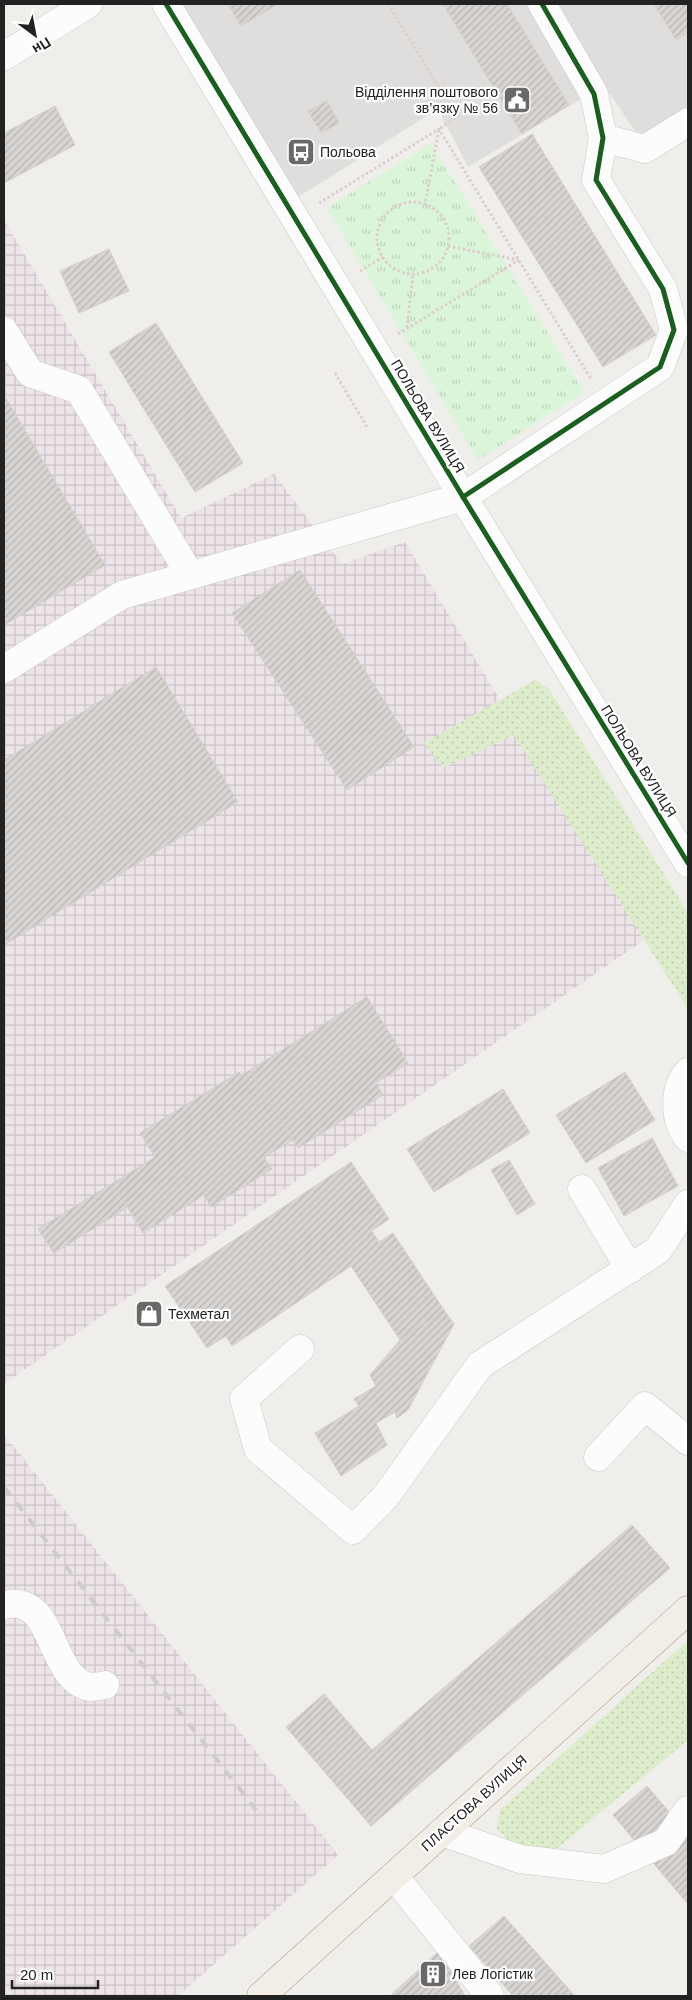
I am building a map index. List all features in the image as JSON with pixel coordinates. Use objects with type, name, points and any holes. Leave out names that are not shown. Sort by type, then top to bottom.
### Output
[{"type":"main road","name":"ПЛАСТОВА ВУЛИЦЯ","points":[[261,1996],[688,1610]]},
{"type":"street","points":[[4,56],[88,4]]},
{"type":"street","name":"ПОЛЬОВА ВУЛИЦЯ","points":[[166,4],[463,497],[688,863]]},
{"type":"street","points":[[4,669],[122,595],[463,497],[660,367],[674,330],[663,289],[596,180],[603,138],[594,94],[542,4]]},
{"type":"street","points":[[603,138],[645,149],[688,122]]},
{"type":"street","points":[[4,331],[30,373],[79,390],[190,575]]},
{"type":"street","points":[[688,1072],[681,1080],[677,1104],[684,1133],[688,1138]]},
{"type":"street","points":[[582,1189],[630,1268]]},
{"type":"street","points":[[300,1349],[244,1399],[258,1449],[353,1530],[386,1496],[480,1365],[658,1250],[688,1204]]},
{"type":"street","points":[[598,1457],[645,1406],[688,1441]]},
{"type":"street","points":[[4,1605],[15,1602],[28,1607],[38,1616],[68,1672],[78,1682],[90,1687],[105,1685]]},
{"type":"street","points":[[442,1832],[520,1859],[604,1869],[666,1842],[688,1810]]},
{"type":"street","points":[[394,1876],[490,1996]]},
{"type":"path","points":[[316,205],[456,118],[388,4]]},
{"type":"path","points":[[425,204],[439,129]]},
{"type":"path","points":[[439,129],[606,402]]},
{"type":"path","points":[[408,202],[425,204],[439,213],[446,223],[449,234],[448,246],[436,265],[425,271],[413,274],[391,266],[383,257],[378,246],[377,234],[380,223],[387,213],[396,206],[408,202]]},
{"type":"path","points":[[448,246],[519,260]]},
{"type":"path","points":[[357,273],[383,257]]},
{"type":"path","points":[[397,335],[519,260]]},
{"type":"path","points":[[407,328],[413,274]]},
{"type":"path","points":[[335,373],[367,427]]},
{"type":"shaded area","points":[[177,4],[688,4],[688,106],[639,137],[604,85],[468,167],[438,109],[295,199]]},
{"type":"shaded area","points":[[4,220],[181,518],[274,474],[342,564],[405,542],[644,940],[4,1384]]},
{"type":"shaded area","points":[[4,1434],[338,1855],[178,1996],[4,1996]]},
{"type":"green space","points":[[431,143],[584,392],[478,460],[327,208]]},
{"type":"green space","points":[[535,680],[549,689],[688,913],[688,1009],[514,735],[443,768],[424,743]]},
{"type":"green space","points":[[688,1640],[688,1740],[555,1850],[530,1854],[512,1843],[497,1829],[500,1810]]},
{"type":"building","points":[[228,4],[278,4],[241,26]]},
{"type":"building","points":[[443,4],[507,4],[569,105],[522,134]]},
{"type":"building","points":[[654,4],[688,4],[688,32],[676,40]]},
{"type":"building","points":[[327,101],[339,123],[321,133],[308,111]]},
{"type":"building","points":[[55,106],[75,145],[4,183],[4,133]]},
{"type":"building","points":[[532,134],[656,335],[603,367],[479,167]]},
{"type":"building","points":[[109,249],[129,291],[79,313],[60,271]]},
{"type":"building","points":[[156,323],[243,463],[195,492],[109,352]]},
{"type":"building","points":[[4,395],[105,565],[4,625]]},
{"type":"building","points":[[300,570],[414,747],[347,790],[232,613]]},
{"type":"building","points":[[156,667],[238,802],[4,945],[4,760]]},
{"type":"building","points":[[367,997],[408,1063],[376,1083],[383,1095],[298,1148],[250,1070]]},
{"type":"building","points":[[250,1070],[293,1140],[264,1157],[272,1169],[211,1207],[204,1195],[143,1233],[113,1183],[155,1157],[140,1133],[239,1072],[241,1075]]},
{"type":"building","points":[[625,1072],[655,1120],[586,1163],[556,1115]]},
{"type":"building","points":[[503,1089],[530,1133],[434,1192],[407,1149]]},
{"type":"building","points":[[652,1138],[678,1186],[624,1216],[598,1168]]},
{"type":"building","points":[[509,1160],[535,1204],[517,1215],[491,1170]]},
{"type":"building","points":[[351,1162],[389,1219],[372,1231],[379,1242],[393,1233],[444,1310],[400,1340],[351,1266],[232,1346],[226,1336],[207,1348],[165,1286]]},
{"type":"building","points":[[113,1183],[128,1207],[54,1253],[38,1229]]},
{"type":"building","points":[[444,1310],[454,1324],[408,1410],[397,1418],[395,1412],[376,1423],[387,1445],[341,1476],[315,1433],[359,1406],[354,1399],[376,1386],[370,1375],[400,1340]]},
{"type":"building","points":[[632,1525],[670,1568],[371,1826],[286,1727],[324,1694],[372,1750]]},
{"type":"building","points":[[647,1786],[688,1834],[688,1890],[681,1896],[613,1815]]},
{"type":"building","points":[[688,1890],[688,1904],[681,1896]]},
{"type":"building","points":[[504,1916],[574,1995],[513,1996],[469,1946]]},
{"type":"building","name":"Лев Логістик","points":[[439,1951],[465,1996],[390,1996]]},
{"type":"railway","points":[[4,1487],[257,1811]]},
{"type":"cycle path","points":[[166,4],[463,497],[688,863]]},
{"type":"cycle path","points":[[463,497],[660,367],[674,330],[663,289],[596,180],[603,138],[594,94],[542,4]]},
{"type":"place","name":"Відділення поштового зв’язку № 56","points":[[517,100]]},
{"type":"place","name":"Польова","points":[[301,152]]},
{"type":"place","name":"Техметал","points":[[149,1314]]},
{"type":"place","name":"Лев Логістик","points":[[433,1974]]}]
